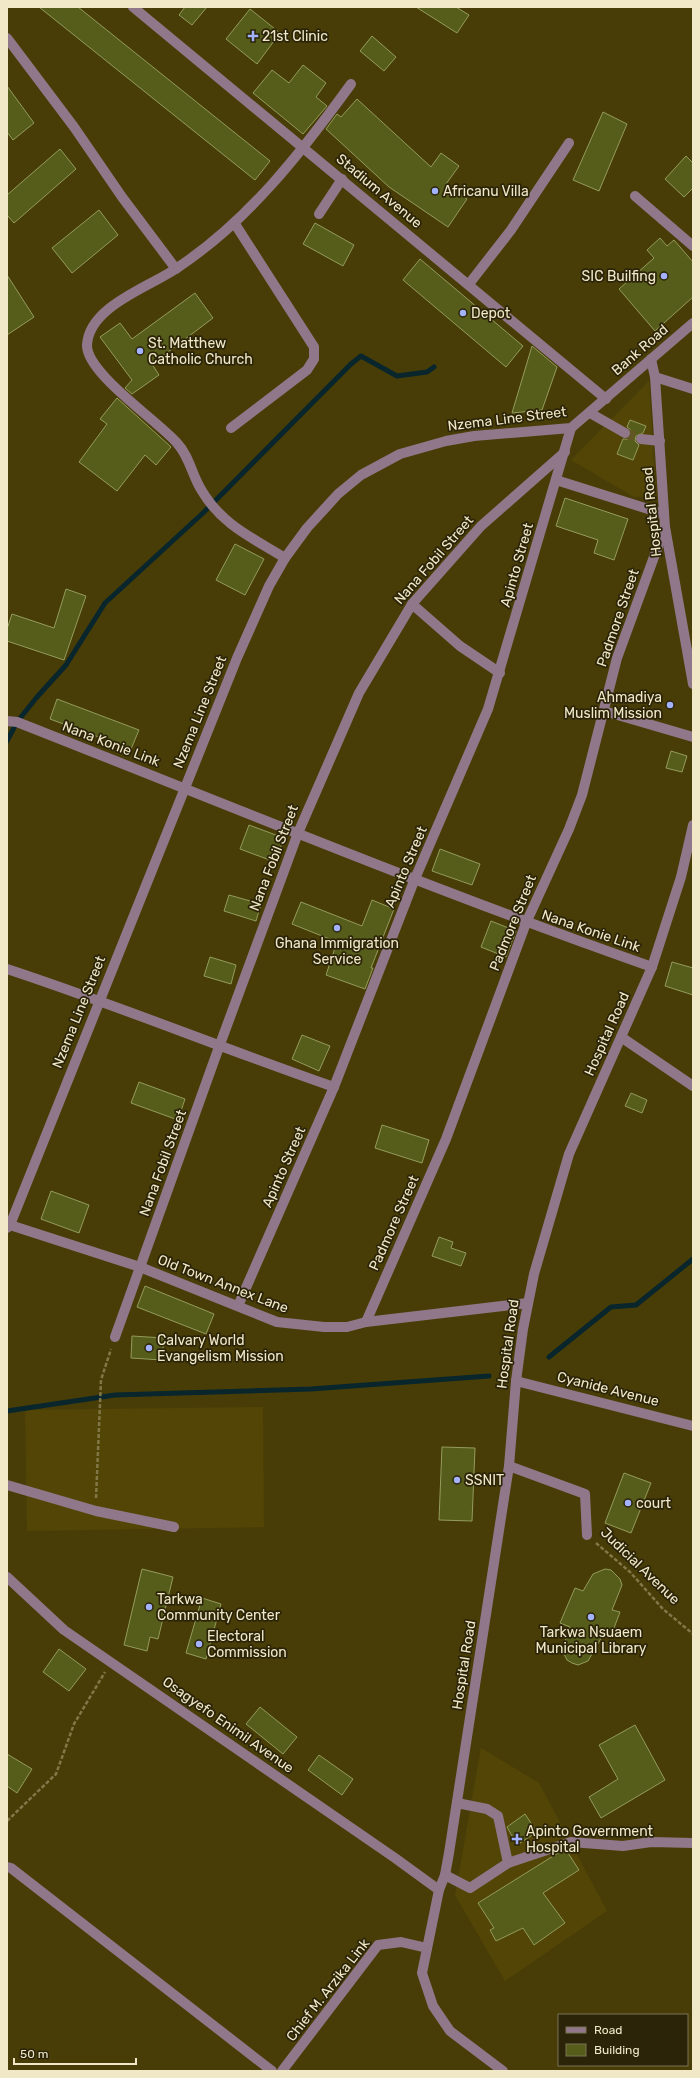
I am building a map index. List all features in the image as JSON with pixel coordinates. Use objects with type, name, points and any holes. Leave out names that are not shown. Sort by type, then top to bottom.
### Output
[{"type":"street","name":"Stadium Avenue","points":[[132,7],[469,284],[606,399]]},
{"type":"street","points":[[7,38],[74,126],[122,197],[176,269]]},
{"type":"street","points":[[285,558],[226,521],[214,510],[200,490],[186,456],[178,444],[111,384],[94,365],[87,346],[91,329],[105,312],[120,300],[176,269],[235,224],[269,188],[351,84]]},
{"type":"street","points":[[469,284],[511,230],[569,143]]},
{"type":"street","points":[[319,214],[342,179]]},
{"type":"street","points":[[635,196],[693,246]]},
{"type":"street","points":[[231,428],[307,370],[314,359],[314,347],[235,224]]},
{"type":"street","name":"Bank Road","points":[[606,399],[651,358],[693,323]]},
{"type":"street","name":"Hospital Road","points":[[651,358],[655,377],[660,441],[664,527],[693,684]]},
{"type":"street","points":[[655,377],[693,389]]},
{"type":"street","name":"Nzema Line Street","points":[[8,1227],[237,658],[269,586],[285,558],[307,528],[338,494],[361,476],[400,454],[446,441],[474,436],[571,428],[606,399]]},
{"type":"street","points":[[590,413],[625,433]]},
{"type":"street","name":"Apinto Street","points":[[238,1306],[334,1087],[414,881],[488,709],[500,673],[571,428]]},
{"type":"street","points":[[641,439],[660,441]]},
{"type":"street","name":"Nana Fobil Street","points":[[115,1337],[219,1047],[298,833],[359,692],[412,604],[481,526],[565,452]]},
{"type":"street","points":[[556,480],[664,514]]},
{"type":"street","name":"Padmore Street","points":[[366,1322],[446,1139],[526,923],[569,829],[582,795],[618,658],[664,527]]},
{"type":"street","points":[[412,604],[460,646],[500,673]]},
{"type":"street","points":[[604,711],[693,737]]},
{"type":"street","name":"Nana Konie Link","points":[[7,721],[17,722],[185,788],[414,881],[526,923],[652,967]]},
{"type":"street","name":"Hospital Road","points":[[503,2071],[450,2031],[433,2006],[422,1973],[438,1890],[444,1874],[457,1802],[509,1466],[516,1381],[534,1274],[569,1154],[652,967],[681,877],[693,825]]},
{"type":"street","points":[[7,969],[99,1000],[219,1047],[334,1087]]},
{"type":"street","points":[[621,1037],[693,1086]]},
{"type":"street","name":"Old Town Annex Lane","points":[[8,1227],[140,1267],[277,1322],[301,1325],[347,1326],[366,1322],[528,1303]]},
{"type":"street","name":"Cyanide Avenue","points":[[516,1381],[693,1426]]},
{"type":"street","name":"Judicial Avenue","points":[[509,1466],[585,1494],[587,1535]]},
{"type":"street","points":[[7,1485],[96,1511],[174,1527]]},
{"type":"street","name":"Osagyefo Enimil Avenue","points":[[7,1577],[64,1630],[395,1858],[438,1890]]},
{"type":"street","points":[[457,1802],[487,1809],[498,1816],[508,1863]]},
{"type":"street","points":[[444,1874],[470,1888],[508,1863],[572,1842],[623,1846],[651,1842],[693,1843]]},
{"type":"street","points":[[7,1867],[11,1868],[272,2071]]},
{"type":"street","name":"Chief M. Arzika Link","points":[[282,2071],[378,1945],[401,1942],[427,1948]]},
{"type":"path","points":[[96,1511],[101,1380],[115,1337]]},
{"type":"path","name":"Judicial Avenue","points":[[587,1535],[630,1572],[663,1609],[693,1634]]},
{"type":"path","points":[[7,1821],[56,1774],[74,1724],[111,1662]]},
{"type":"shaded area","points":[[649,381],[656,496],[634,497],[571,460]]},
{"type":"shaded area","points":[[263,1407],[264,1527],[27,1531],[25,1410]]},
{"type":"shaded area","name":"Apinto Government Hospital","points":[[481,1748],[539,1783],[607,1911],[505,1981],[455,1895]]},
{"type":"building","points":[[39,7],[78,7],[270,161],[255,180]]},
{"type":"building","points":[[185,7],[207,7],[192,25],[179,15]]},
{"type":"building","points":[[416,7],[456,7],[469,15],[457,33]]},
{"type":"building","name":"21st Clinic","points":[[250,9],[280,33],[257,64],[226,39]]},
{"type":"building","points":[[372,36],[396,57],[384,71],[360,51]]},
{"type":"building","points":[[303,65],[326,83],[316,97],[327,106],[303,134],[253,93],[272,70],[289,83]]},
{"type":"building","points":[[7,86],[34,123],[13,140],[7,132]]},
{"type":"building","points":[[357,99],[431,167],[441,153],[459,166],[446,184],[467,199],[448,227],[389,187],[326,129],[337,114],[341,117]]},
{"type":"building","points":[[603,112],[627,124],[599,191],[573,180]]},
{"type":"building","points":[[60,149],[76,169],[14,223],[7,215],[7,195]]},
{"type":"building","points":[[686,156],[693,163],[693,188],[684,197],[665,179]]},
{"type":"building","points":[[99,210],[118,235],[72,273],[52,248]]},
{"type":"building","points":[[315,223],[354,245],[343,266],[303,244]]},
{"type":"building","name":"SIC Builfing","points":[[660,238],[667,246],[674,240],[693,262],[693,297],[655,331],[619,289],[654,258],[647,250]]},
{"type":"building","name":"Depot","points":[[420,259],[523,346],[506,367],[403,280]]},
{"type":"building","points":[[7,275],[34,317],[7,335]]},
{"type":"building","name":"St. Matthew Catholic Church","points":[[195,293],[213,318],[152,364],[159,375],[132,394],[125,388],[132,380],[100,337],[120,323],[132,339]]},
{"type":"building","points":[[532,346],[557,367],[542,410],[512,413]]},
{"type":"building","points":[[117,398],[171,447],[156,465],[145,455],[117,491],[79,462],[107,424],[100,419]]},
{"type":"building","points":[[630,420],[646,426],[643,433],[636,436],[635,441],[639,445],[633,460],[617,454],[623,439],[628,439],[631,436],[631,430],[627,427]]},
{"type":"building","points":[[565,498],[628,519],[614,560],[594,553],[598,540],[556,526]]},
{"type":"building","points":[[235,544],[264,559],[245,595],[216,580]]},
{"type":"building","points":[[66,589],[86,596],[64,660],[7,641],[7,629],[12,614],[54,628]]},
{"type":"building","points":[[57,699],[139,730],[131,749],[50,719]]},
{"type":"building","points":[[671,751],[687,756],[682,772],[666,768]]},
{"type":"building","points":[[249,825],[284,838],[275,862],[240,849]]},
{"type":"building","points":[[440,849],[480,864],[472,885],[432,871]]},
{"type":"building","points":[[229,895],[261,904],[256,921],[224,911]]},
{"type":"building","points":[[372,900],[394,909],[371,968],[373,968],[365,989],[326,975],[337,942],[292,924],[301,902],[362,926]]},
{"type":"building","points":[[491,921],[516,931],[506,957],[481,947]]},
{"type":"building","points":[[210,957],[236,965],[231,984],[204,976]]},
{"type":"building","points":[[672,962],[693,968],[693,995],[665,986]]},
{"type":"building","points":[[302,1035],[330,1046],[319,1071],[292,1059]]},
{"type":"building","points":[[139,1082],[185,1099],[178,1120],[131,1103]]},
{"type":"building","points":[[631,1093],[647,1100],[642,1113],[625,1106]]},
{"type":"building","points":[[382,1125],[429,1140],[422,1163],[375,1148]]},
{"type":"building","points":[[51,1191],[89,1205],[79,1233],[41,1219]]},
{"type":"building","points":[[439,1237],[453,1242],[451,1248],[466,1253],[461,1266],[432,1256]]},
{"type":"building","points":[[145,1286],[214,1314],[206,1334],[137,1307]]},
{"type":"building","points":[[132,1336],[164,1338],[162,1360],[131,1358]]},
{"type":"building","name":"SSNIT","points":[[442,1447],[475,1448],[472,1521],[439,1520]]},
{"type":"building","name":"court","points":[[624,1473],[651,1483],[631,1533],[605,1523]]},
{"type":"building","name":"Tarkwa Community Center","points":[[142,1569],[173,1577],[158,1639],[150,1637],[147,1651],[124,1645]]},
{"type":"building","points":[[605,1569],[611,1570],[620,1579],[622,1585],[612,1610],[620,1612],[611,1636],[604,1633],[588,1661],[578,1665],[567,1660],[562,1650],[570,1627],[560,1623],[575,1588],[583,1591],[593,1574]]},
{"type":"building","points":[[202,1598],[221,1604],[206,1659],[186,1653]]},
{"type":"building","points":[[59,1649],[86,1669],[69,1691],[43,1672]]},
{"type":"building","points":[[260,1707],[297,1737],[283,1754],[246,1724]]},
{"type":"building","points":[[635,1725],[665,1780],[601,1818],[589,1797],[618,1779],[599,1745]]},
{"type":"building","points":[[7,1754],[32,1769],[17,1793],[7,1786]]},
{"type":"building","points":[[319,1755],[353,1779],[342,1795],[308,1770]]},
{"type":"building","points":[[525,1814],[537,1832],[517,1845],[507,1827]]},
{"type":"building","points":[[566,1850],[579,1870],[543,1893],[565,1923],[534,1945],[523,1928],[496,1941],[490,1930],[494,1928],[478,1903],[558,1853]]},
{"type":"waterway","points":[[7,741],[17,722],[66,665],[105,603],[203,513],[351,364],[361,356],[397,376],[427,372],[434,367]]},
{"type":"waterway","points":[[549,1357],[611,1307],[636,1305],[693,1259]]},
{"type":"waterway","points":[[7,1411],[115,1395],[311,1389],[489,1376]]},
{"type":"tunnel","points":[[625,433],[641,439]]},
{"type":"place","name":"21st Clinic","points":[[253,36]]},
{"type":"place","name":"Africanu Villa","points":[[435,191]]},
{"type":"place","name":"SIC Builfing","points":[[664,276]]},
{"type":"place","name":"Depot","points":[[463,313]]},
{"type":"place","name":"St. Matthew Catholic Church","points":[[140,351]]},
{"type":"place","name":"Ahmadiya Muslim Mission","points":[[670,705]]},
{"type":"place","name":"Ghana Immigration Service","points":[[337,928]]},
{"type":"place","name":"Calvary World Evangelism Mission","points":[[149,1348]]},
{"type":"place","name":"SSNIT","points":[[457,1480]]},
{"type":"place","name":"court","points":[[628,1503]]},
{"type":"place","name":"Tarkwa Community Center","points":[[149,1607]]},
{"type":"place","name":"Tarkwa Nsuaem Municipal Library","points":[[591,1617]]},
{"type":"place","name":"Electoral Commission","points":[[199,1644]]},
{"type":"place","name":"Apinto Government Hospital","points":[[517,1839]]}]
